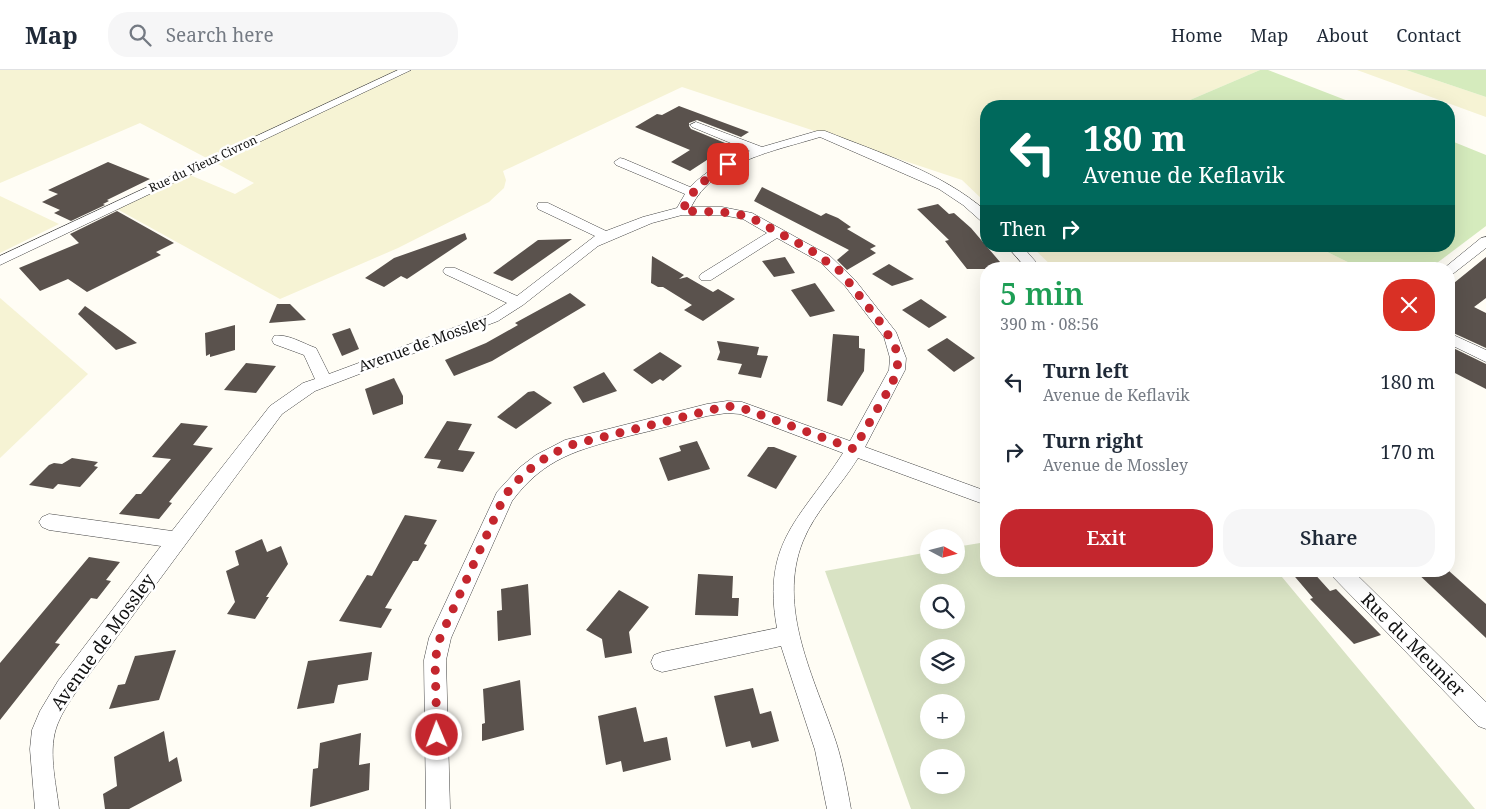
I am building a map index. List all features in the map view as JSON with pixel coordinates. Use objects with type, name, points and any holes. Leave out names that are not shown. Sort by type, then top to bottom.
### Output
[{"type":"street","name":"Rue du Vieux Civron","points":[[0,261],[95,214],[406,70]]},
{"type":"street","points":[[696,125],[762,151]]},
{"type":"street","points":[[838,809],[835,782],[825,745],[784,611],[783,585],[786,563],[792,542],[802,522],[838,474],[892,384],[897,370],[898,358],[895,346],[866,301],[840,271],[817,254],[748,216],[735,213],[682,211],[692,192],[728,164],[762,151],[821,133],[943,186],[968,202],[980,213]]},
{"type":"street","points":[[620,162],[692,192]]},
{"type":"street","points":[[543,206],[605,236]]},
{"type":"street","name":"Avenue de Mossley","points":[[48,809],[42,748],[44,730],[52,710],[66,688],[266,421],[292,398],[324,381],[480,324],[505,312],[593,243],[605,236],[682,211]]},
{"type":"street","points":[[706,277],[778,232]]},
{"type":"street","points":[[1455,265],[1486,241]]},
{"type":"street","points":[[1019,252],[1029,262]]},
{"type":"street","points":[[450,271],[518,302]]},
{"type":"street","points":[[280,340],[310,352],[324,381]]},
{"type":"street","points":[[1455,341],[1486,357]]},
{"type":"street","points":[[438,809],[435,660],[440,638],[504,497],[516,480],[534,465],[553,453],[571,445],[727,406],[742,408],[980,496]]},
{"type":"street","points":[[49,522],[177,540]]},
{"type":"street","name":"Rue du Meunier","points":[[1346,577],[1486,718]]},
{"type":"street","points":[[662,662],[790,635]]},
{"type":"shaded area","points":[[0,70],[1260,70],[1190,100],[980,100],[980,197],[962,180],[682,87],[503,171],[506,180],[504,188],[489,202],[398,248],[280,299],[117,209],[190,175],[235,194],[254,183],[140,123],[0,183]]},
{"type":"shaded area","points":[[1357,70],[1406,70],[1486,97],[1486,117],[1455,106],[1455,100],[1439,100]]},
{"type":"shaded area","points":[[0,196],[59,224],[0,253]]},
{"type":"shaded area","points":[[1037,252],[1327,252],[1348,262],[1048,262]]},
{"type":"shaded area","points":[[0,298],[88,374],[0,458]]},
{"type":"green space","points":[[1260,70],[1268,70],[1346,100],[1190,100]]},
{"type":"green space","points":[[1406,70],[1486,70],[1486,97]]},
{"type":"green space","points":[[1455,142],[1486,155],[1486,226],[1455,249]]},
{"type":"green space","points":[[1327,252],[1452,252],[1438,262],[1348,262]]},
{"type":"green space","points":[[980,543],[980,577],[1282,577],[1475,809],[911,809],[825,571],[920,554],[920,574],[965,574],[965,546]]},
{"type":"building","points":[[679,106],[749,132],[741,137],[697,120],[689,123],[691,129],[730,145],[690,171],[671,162],[690,150],[635,127],[657,114],[662,115]]},
{"type":"building","points":[[108,162],[150,179],[107,200],[109,201],[103,204],[105,205],[71,221],[54,213],[60,210],[42,202],[58,194],[48,190]]},
{"type":"building","points":[[762,187],[821,216],[826,213],[838,218],[851,227],[847,229],[876,246],[870,249],[876,253],[847,270],[837,260],[849,250],[754,201]]},
{"type":"building","points":[[938,204],[949,214],[954,213],[980,239],[980,252],[991,252],[1000,262],[980,262],[980,269],[967,269],[945,241],[949,240],[917,209]]},
{"type":"building","points":[[117,211],[174,243],[156,252],[161,255],[87,292],[68,279],[40,291],[19,268],[79,243],[70,234]]},
{"type":"building","points":[[465,233],[467,239],[407,279],[401,276],[384,287],[365,278],[394,258]]},
{"type":"building","points":[[572,239],[512,281],[493,273],[538,240]]},
{"type":"building","points":[[652,256],[684,275],[679,279],[687,277],[713,292],[718,289],[735,299],[703,321],[684,310],[692,305],[663,287],[658,287],[651,283]]},
{"type":"building","points":[[785,257],[795,273],[774,277],[762,261]]},
{"type":"building","points":[[1486,257],[1486,298],[1474,307],[1486,313],[1486,348],[1455,334],[1455,282]]},
{"type":"building","points":[[889,264],[914,279],[892,286],[872,274]]},
{"type":"building","points":[[815,283],[835,311],[810,317],[791,290]]},
{"type":"building","points":[[570,293],[586,305],[492,361],[454,376],[445,360],[486,343],[518,325],[515,323]]},
{"type":"building","points":[[921,299],[947,317],[929,328],[902,310]]},
{"type":"building","points":[[277,304],[290,304],[306,320],[269,323]]},
{"type":"building","points":[[85,306],[137,343],[116,350],[78,314]]},
{"type":"building","points":[[235,325],[235,350],[210,357],[210,354],[206,356],[205,333]]},
{"type":"building","points":[[350,328],[359,349],[342,356],[332,334]]},
{"type":"building","points":[[833,334],[859,336],[859,348],[865,349],[864,371],[842,406],[827,401]]},
{"type":"building","points":[[947,338],[975,358],[954,372],[927,350]]},
{"type":"building","points":[[717,341],[759,347],[757,355],[768,356],[761,378],[738,374],[742,364],[717,360],[720,352]]},
{"type":"building","points":[[1455,349],[1486,364],[1486,389],[1455,373]]},
{"type":"building","points":[[660,352],[682,366],[663,381],[660,379],[652,384],[633,370]]},
{"type":"building","points":[[246,363],[276,366],[256,393],[224,390]]},
{"type":"building","points":[[604,372],[617,391],[583,403],[573,387]]},
{"type":"building","points":[[394,378],[403,396],[403,404],[373,415],[365,389]]},
{"type":"building","points":[[534,391],[552,403],[516,429],[497,417],[528,392]]},
{"type":"building","points":[[447,421],[472,424],[458,450],[475,452],[463,472],[437,468],[441,460],[424,458]]},
{"type":"building","points":[[181,423],[208,426],[193,445],[213,448],[169,502],[172,503],[159,519],[119,514],[136,494],[141,494],[171,459],[152,457]]},
{"type":"building","points":[[697,441],[710,469],[668,481],[659,458],[681,451],[679,446]]},
{"type":"building","points":[[768,447],[774,447],[797,456],[776,489],[747,476]]},
{"type":"building","points":[[72,458],[98,462],[94,466],[98,467],[80,487],[58,484],[53,489],[29,485],[49,465],[54,463],[62,464]]},
{"type":"building","points":[[405,515],[437,520],[424,544],[427,545],[418,561],[413,561],[385,608],[392,609],[381,628],[339,621],[367,575],[372,576]]},
{"type":"building","points":[[262,539],[267,552],[281,546],[288,564],[266,597],[269,597],[255,619],[227,614],[235,602],[226,571],[239,565],[235,551]]},
{"type":"building","points":[[89,557],[120,562],[106,580],[111,581],[97,599],[91,598],[55,643],[60,644],[0,720],[0,663]]},
{"type":"building","points":[[698,574],[733,576],[732,598],[739,598],[738,616],[695,615]]},
{"type":"building","points":[[1455,576],[1486,604],[1486,638],[1421,577]]},
{"type":"building","points":[[1295,577],[1317,577],[1330,591],[1336,589],[1381,635],[1354,644],[1310,599],[1313,598]]},
{"type":"building","points":[[528,584],[531,635],[498,641],[497,611],[502,610],[501,589]]},
{"type":"building","points":[[619,590],[649,607],[629,632],[632,653],[605,658],[602,639],[586,630]]},
{"type":"building","points":[[176,650],[159,700],[109,709],[118,685],[125,684],[135,656]]},
{"type":"building","points":[[372,652],[368,680],[338,685],[334,703],[297,709],[308,661]]},
{"type":"building","points":[[520,680],[524,730],[482,741],[482,724],[485,723],[483,689]]},
{"type":"building","points":[[753,688],[760,714],[771,711],[779,741],[752,748],[750,741],[726,747],[714,696]]},
{"type":"building","points":[[636,707],[644,742],[667,737],[671,760],[623,772],[621,761],[606,765],[598,716]]},
{"type":"building","points":[[164,731],[169,762],[177,757],[182,781],[129,809],[105,809],[103,794],[117,786],[114,757]]},
{"type":"building","points":[[361,733],[359,765],[370,763],[369,790],[310,807],[313,769],[318,768],[320,743]]},
{"type":"route","points":[[437,735],[435,660],[440,638],[504,497],[516,480],[534,465],[553,453],[571,445],[727,406],[755,412],[854,449],[892,384],[897,370],[898,358],[895,346],[866,301],[840,271],[809,249],[748,216],[722,212],[682,211],[692,192],[728,164]]}]
